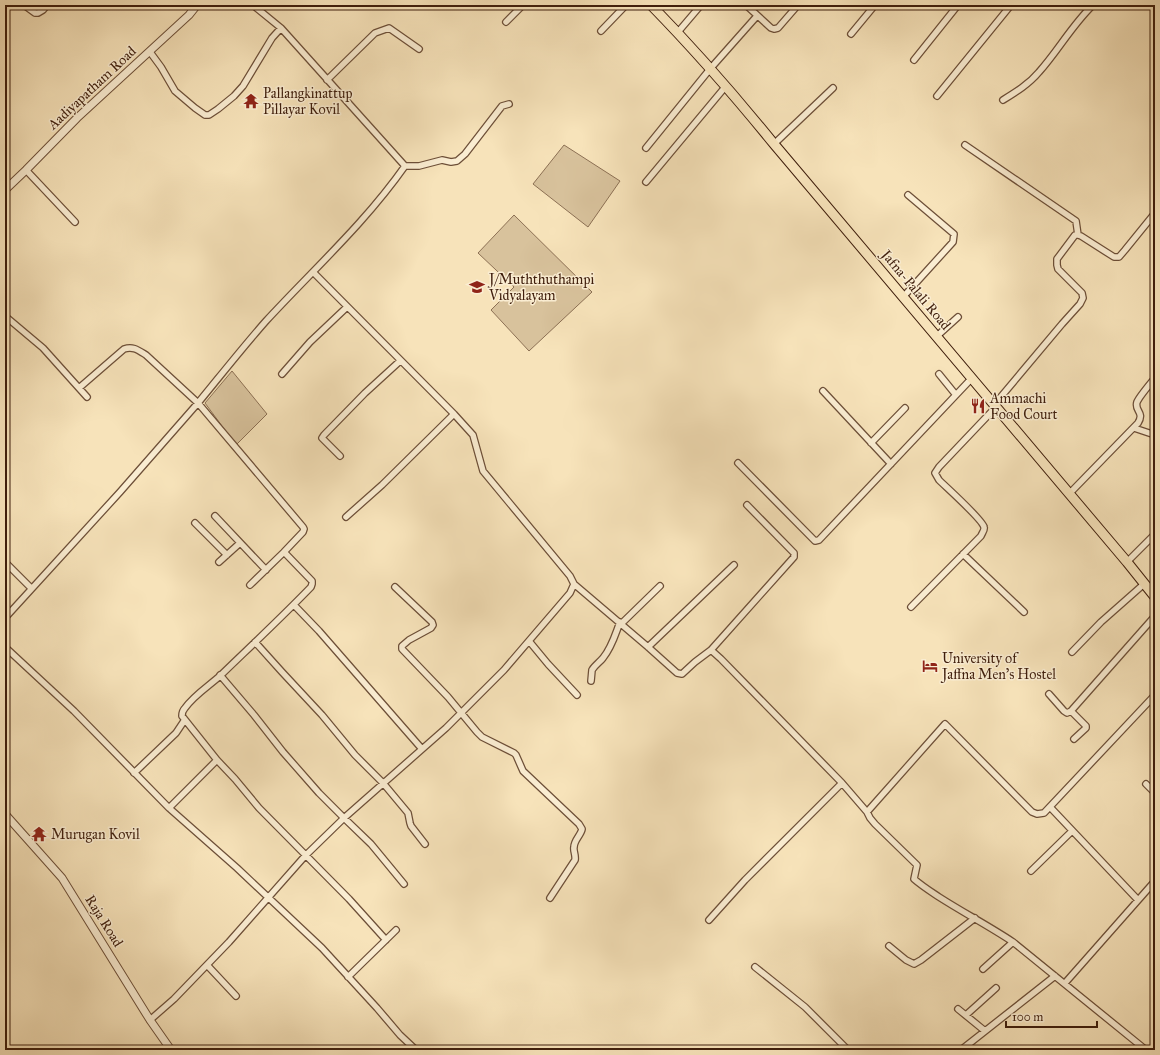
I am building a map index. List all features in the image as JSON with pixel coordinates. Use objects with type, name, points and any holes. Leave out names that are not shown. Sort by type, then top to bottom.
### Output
[{"type":"main road","name":"Jafna-Palali Road","points":[[651,5],[678,32],[744,106],[774,144],[904,296],[1127,562],[1155,598]]},
{"type":"street","points":[[24,5],[35,13],[38,13],[47,5]]},
{"type":"street","name":"Aadiyapatham Road","points":[[5,190],[77,118],[189,15],[196,5]]},
{"type":"street","points":[[253,5],[281,28],[404,166],[419,166],[442,160],[451,162],[457,161],[502,106],[509,104]]},
{"type":"street","points":[[506,22],[522,5]]},
{"type":"street","points":[[602,31],[626,5]]},
{"type":"street","points":[[678,32],[701,5]]},
{"type":"street","points":[[746,5],[771,28],[776,29],[798,5]]},
{"type":"street","points":[[851,34],[875,5]]},
{"type":"street","points":[[914,60],[958,5]]},
{"type":"street","points":[[937,96],[1011,5]]},
{"type":"street","points":[[1003,100],[1024,86],[1039,72],[1070,31],[1093,5]]},
{"type":"street","points":[[646,148],[710,69],[757,16]]},
{"type":"street","points":[[150,52],[175,91],[205,115],[209,114],[228,100],[243,86],[272,38],[281,28]]},
{"type":"street","points":[[327,80],[375,32],[389,28],[420,49]]},
{"type":"street","points":[[646,182],[726,86]]},
{"type":"street","points":[[774,144],[833,88]]},
{"type":"street","points":[[965,145],[1076,221],[1078,235]]},
{"type":"street","points":[[5,618],[120,492],[266,322],[353,229],[389,188],[404,166]]},
{"type":"street","points":[[26,170],[75,222]]},
{"type":"street","points":[[904,296],[953,242],[954,234],[908,195]]},
{"type":"street","points":[[1078,235],[1114,257],[1119,257],[1155,213]]},
{"type":"street","points":[[911,607],[981,536],[984,526],[939,480],[935,473],[995,406],[1084,298],[1082,293],[1058,269],[1057,264],[1057,259],[1067,245],[1075,235],[1078,235]]},
{"type":"street","points":[[313,272],[473,435],[483,471],[570,576],[574,584],[621,623],[677,673],[682,674],[711,650],[794,557],[794,553],[747,505]]},
{"type":"street","points":[[282,374],[310,342],[347,307]]},
{"type":"street","points":[[5,316],[43,348],[87,397]]},
{"type":"street","points":[[937,336],[958,317]]},
{"type":"street","points":[[79,388],[124,348],[131,347],[146,355],[198,403],[304,529],[303,532],[284,552],[250,585]]},
{"type":"street","points":[[340,456],[322,438],[365,393],[400,361]]},
{"type":"street","points":[[939,374],[956,395]]},
{"type":"street","points":[[738,463],[815,541],[819,540],[972,378]]},
{"type":"street","points":[[1069,494],[1141,419],[1141,415],[1136,407],[1137,402],[1154,379]]},
{"type":"street","points":[[823,392],[891,464]]},
{"type":"street","points":[[871,443],[905,408]]},
{"type":"street","points":[[346,517],[382,485],[454,414]]},
{"type":"street","points":[[1134,428],[1155,436]]},
{"type":"street","points":[[215,516],[266,570]]},
{"type":"street","points":[[195,523],[227,555]]},
{"type":"street","points":[[1127,562],[1155,534]]},
{"type":"street","points":[[219,562],[240,543]]},
{"type":"street","points":[[284,552],[312,581],[311,587],[294,605],[190,702],[184,709],[182,716],[217,760],[259,808],[349,899],[386,940]]},
{"type":"street","points":[[964,554],[1024,612]]},
{"type":"street","points":[[5,562],[31,588]]},
{"type":"street","points":[[648,647],[734,565]]},
{"type":"street","points":[[150,1020],[174,999],[306,856],[344,818],[446,728],[504,670],[570,593],[574,584]]},
{"type":"street","points":[[1072,652],[1101,622],[1144,584]]},
{"type":"street","points":[[591,681],[594,666],[602,659],[608,650],[621,623],[660,586]]},
{"type":"street","points":[[395,587],[432,622],[433,625],[432,628],[409,640],[402,646],[402,649],[448,696],[477,732],[482,737],[496,743],[516,756],[523,771],[579,824],[582,829],[574,846],[576,857],[575,860],[550,898]]},
{"type":"street","points":[[294,605],[319,631],[422,749]]},
{"type":"street","points":[[1049,694],[1064,711],[1067,713],[1070,711],[1155,616]]},
{"type":"street","points":[[529,640],[548,664],[577,695]]},
{"type":"street","points":[[255,642],[322,715],[355,755],[383,783],[408,813],[411,826],[426,844]]},
{"type":"street","points":[[5,647],[74,711],[169,808],[237,868],[322,948],[400,1035],[416,1050]]},
{"type":"street","points":[[711,650],[721,658],[842,783],[867,812],[875,824],[916,865],[914,879],[920,885],[1014,942],[1146,1050]]},
{"type":"street","points":[[220,675],[284,752],[344,818],[371,844],[404,884]]},
{"type":"street","points":[[867,812],[945,724],[1032,812],[1037,814],[1044,813],[1155,695]]},
{"type":"street","points":[[1070,711],[1086,726],[1086,728],[1074,739]]},
{"type":"street","points":[[134,773],[176,733],[184,720]]},
{"type":"street","points":[[169,808],[217,760]]},
{"type":"street","points":[[709,920],[745,880],[842,783]]},
{"type":"street","points":[[1146,784],[1155,793]]},
{"type":"street","points":[[1050,807],[1138,900]]},
{"type":"street","name":"Raja Road","points":[[5,814],[62,878],[150,1020],[171,1050]]},
{"type":"street","points":[[1031,872],[1072,831]]},
{"type":"street","points":[[1065,983],[1155,881]]},
{"type":"street","points":[[889,946],[906,960],[914,964],[974,918]]},
{"type":"street","points":[[348,977],[396,930]]},
{"type":"street","points":[[983,969],[1014,942]]},
{"type":"street","points":[[206,965],[236,996]]},
{"type":"street","points":[[755,967],[806,1007],[848,1050]]},
{"type":"street","points":[[961,1050],[1055,976]]},
{"type":"street","points":[[966,1015],[996,988]]},
{"type":"street","points":[[958,1009],[985,1031]]},
{"type":"shaded area","points":[[564,145],[620,181],[588,227],[533,184]]},
{"type":"shaded area","points":[[514,215],[592,292],[529,351],[491,310],[514,287],[478,253]]},
{"type":"shaded area","points":[[232,371],[267,414],[236,445],[205,403]]},
{"type":"place","name":"Pallangkinattup Pillayar Kovil","points":[[251,101]]},
{"type":"place","name":"J/Muththuthampi Vidyalayam","points":[[477,287]]},
{"type":"place","name":"Ammachi Food Court","points":[[978,406]]},
{"type":"place","name":"University of Jaffna Men's Hostel","points":[[930,666]]},
{"type":"place","name":"Murugan Kovil","points":[[39,834]]}]
